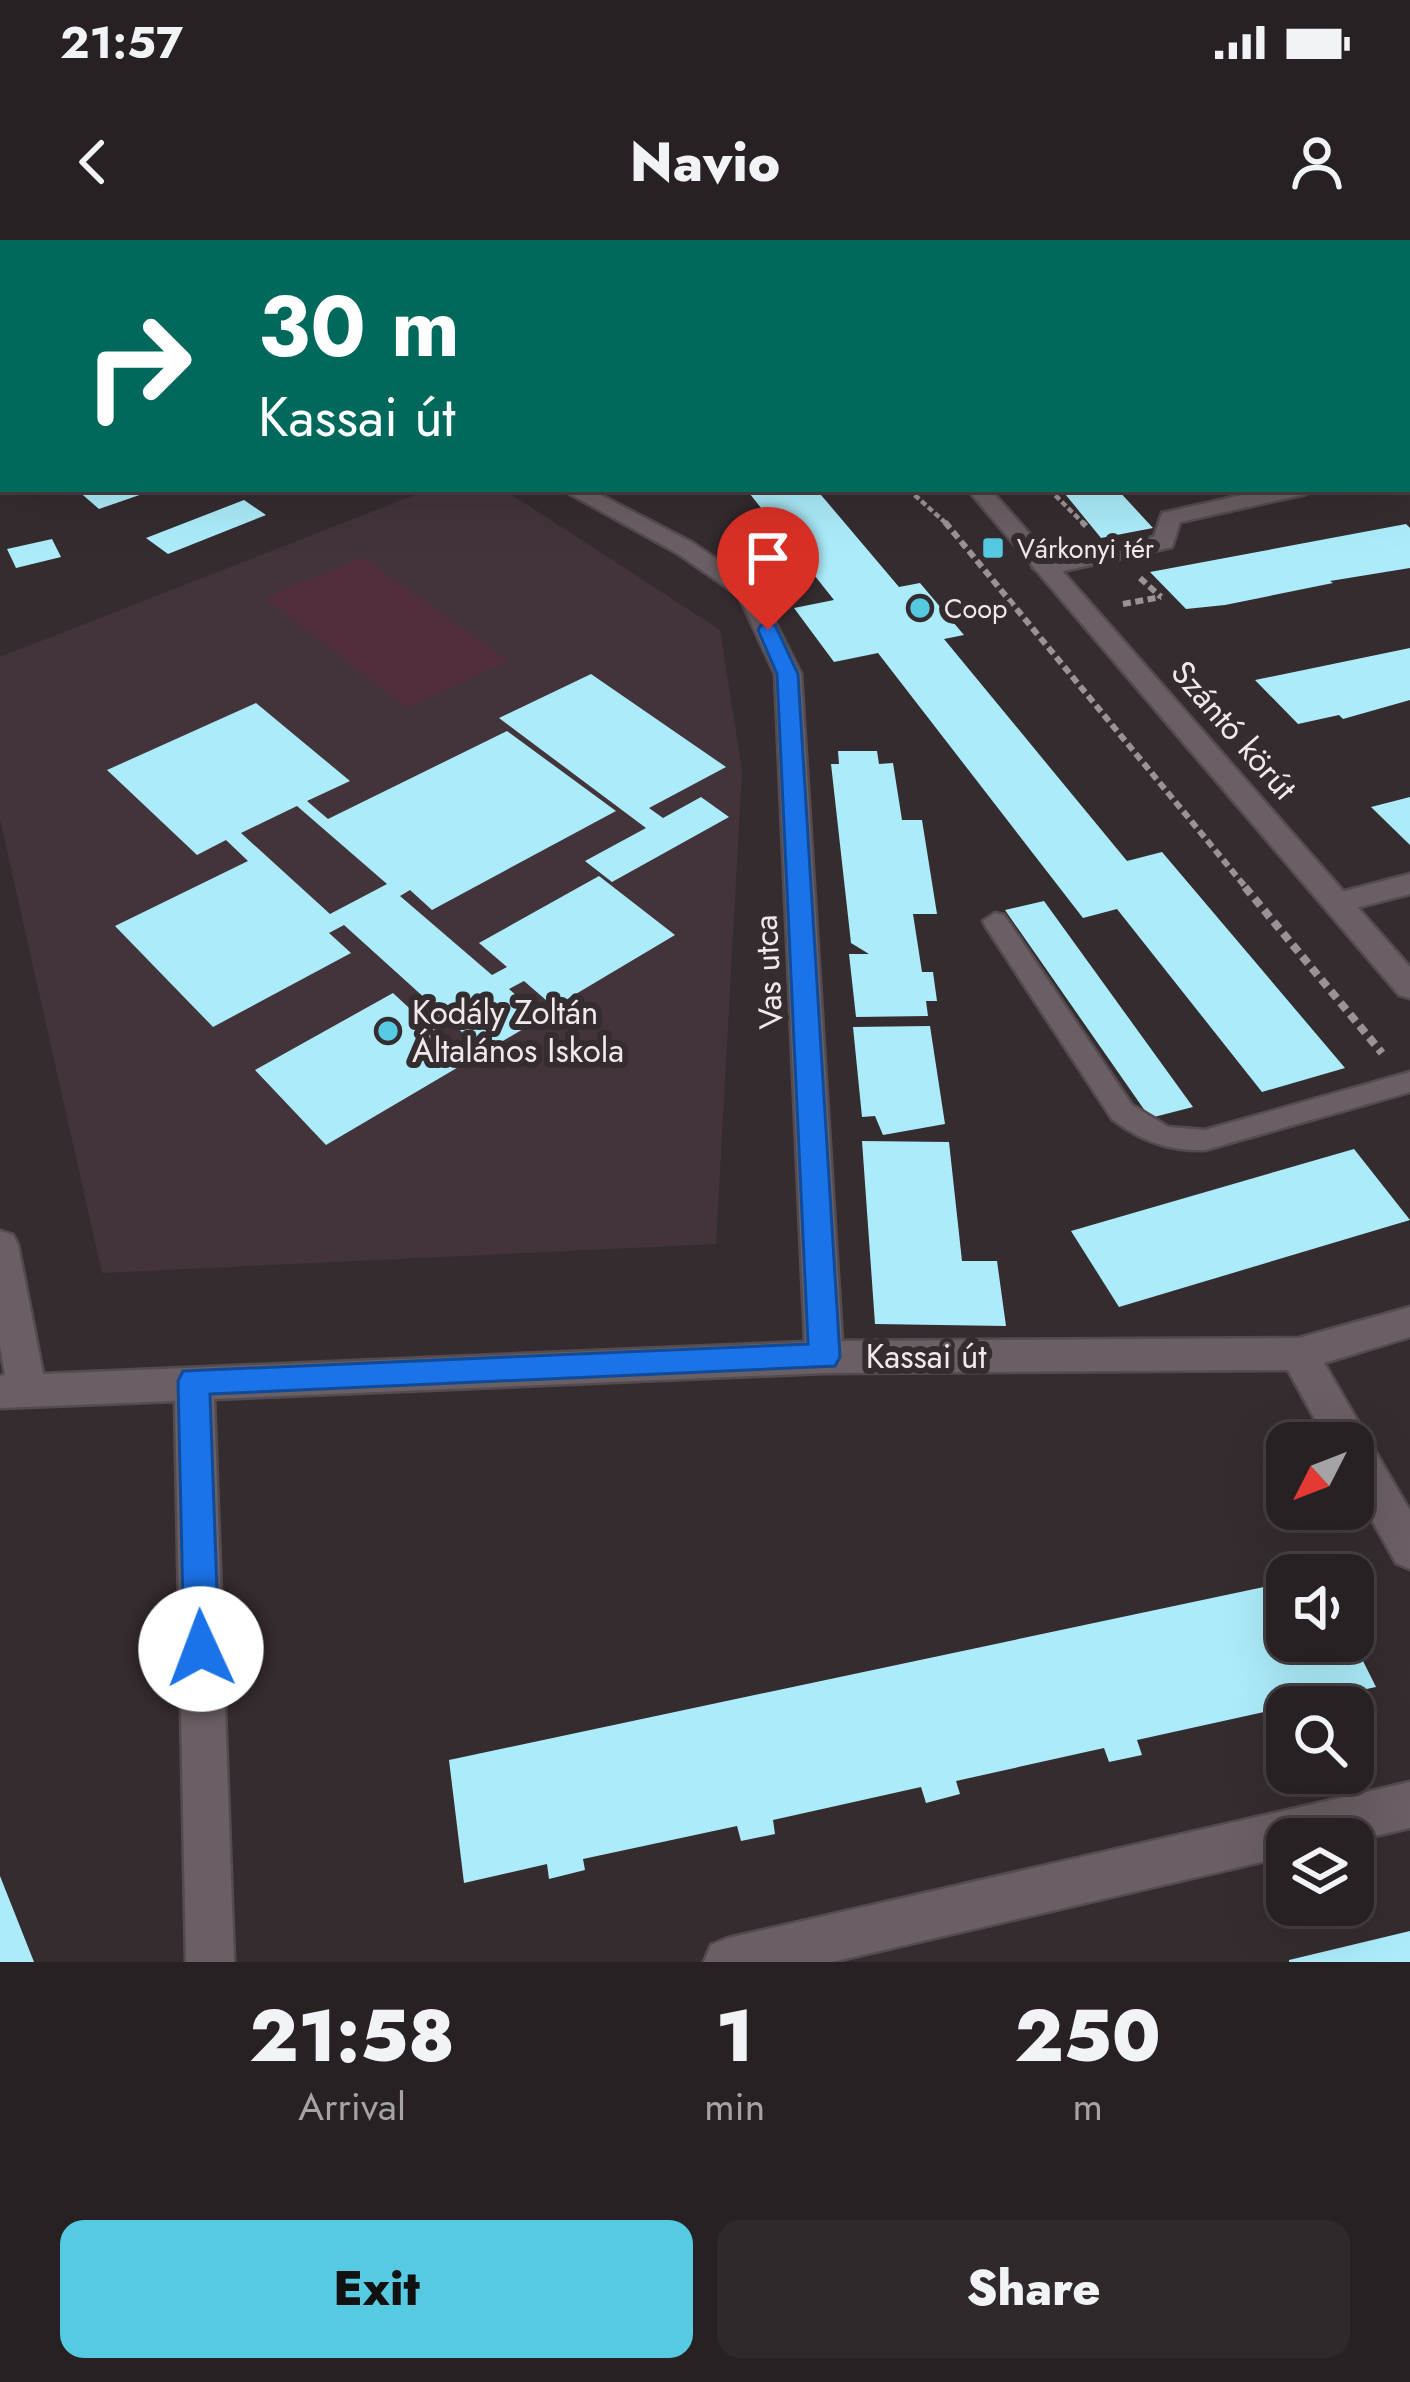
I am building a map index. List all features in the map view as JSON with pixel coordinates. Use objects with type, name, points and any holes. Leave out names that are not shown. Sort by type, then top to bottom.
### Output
[{"type":"street","name":"Vas utca","points":[[578,492],[685,548],[749,592],[788,674],[824,1357]]},
{"type":"street","name":"Szántó körút","points":[[968,492],[1003,520]]},
{"type":"street","name":"Szántó körút","points":[[980,492],[1410,987]]},
{"type":"street","points":[[1045,568],[1164,542],[1170,518],[1285,492]]},
{"type":"street","points":[[1336,903],[1410,884]]},
{"type":"street","points":[[0,1245],[13,1390]]},
{"type":"street","name":"Kassai út","points":[[13,1390],[824,1357],[1299,1354],[1410,1322]]},
{"type":"street","points":[[1299,1354],[1337,1422]]},
{"type":"street","points":[[194,1381],[210,1962]]},
{"type":"street","points":[[1374,1487],[1410,1550]]},
{"type":"street","points":[[728,1962],[1410,1805]]},
{"type":"lane","points":[[995,921],[1122,1112],[1145,1130],[1174,1142],[1205,1140],[1408,1082]]},
{"type":"path","points":[[912,492],[942,518],[1408,1082]]},
{"type":"shaded area","name":"Kodály Zoltán Általános Iskola","points":[[422,492],[508,492],[720,630],[742,770],[716,1244],[102,1273],[0,819],[0,657]]},
{"type":"shaded area","points":[[363,557],[509,661],[407,708],[264,598]]},
{"type":"building","points":[[79,492],[148,492],[99,509]]},
{"type":"building","points":[[748,492],[819,492],[899,587],[920,583],[964,635],[944,639],[1127,861],[1162,852],[1345,1068],[1262,1092],[1117,909],[1083,918],[878,653],[834,662],[794,608],[834,600]]},
{"type":"building","points":[[1063,492],[1120,492],[1153,528],[1101,538]]},
{"type":"building","points":[[244,500],[266,515],[168,554],[146,538]]},
{"type":"building","points":[[1406,524],[1410,528],[1410,568],[1225,605],[1186,609],[1150,572]]},
{"type":"building","points":[[52,539],[61,557],[16,568],[7,549]]},
{"type":"building","points":[[1410,648],[1410,700],[1343,719],[1339,715],[1298,724],[1255,680]]},
{"type":"building","points":[[591,674],[726,767],[649,808],[663,818],[701,797],[729,817],[612,882],[585,861],[646,828],[499,718]]},
{"type":"building","points":[[256,703],[350,781],[307,801],[328,819],[507,731],[616,811],[432,910],[410,890],[400,896],[492,975],[507,967],[479,943],[599,876],[675,935],[554,1007],[524,981],[509,989],[542,1018],[484,1052],[452,1023],[436,1032],[467,1062],[326,1145],[255,1070],[393,993],[421,1019],[438,1010],[344,925],[329,933],[351,953],[213,1027],[115,926],[248,861],[226,840],[197,855],[107,770]],"holes":[[[297,806],[387,884],[330,914],[241,833]]]},
{"type":"building","points":[[838,751],[877,751],[879,764],[893,763],[902,820],[922,820],[937,914],[913,914],[922,972],[933,972],[937,1001],[926,1001],[928,1016],[856,1017],[849,954],[869,954],[851,943],[831,764],[839,764]]},
{"type":"building","points":[[1410,797],[1410,845],[1371,807]]},
{"type":"building","points":[[1044,901],[1193,1107],[1150,1118],[1005,910]]},
{"type":"building","points":[[930,1026],[945,1124],[883,1135],[875,1116],[862,1117],[853,1027]]},
{"type":"building","points":[[862,1141],[949,1142],[962,1261],[997,1261],[1006,1326],[875,1324]]},
{"type":"building","points":[[1354,1149],[1410,1220],[1119,1307],[1071,1231]]},
{"type":"building","points":[[1266,1586],[1266,1662],[1364,1662],[1376,1687],[1266,1686],[1266,1712],[1137,1740],[1142,1755],[1109,1762],[1104,1748],[956,1781],[960,1794],[926,1803],[921,1787],[773,1820],[775,1834],[741,1841],[737,1826],[583,1859],[585,1870],[549,1879],[547,1864],[464,1883],[449,1760]]},
{"type":"building","points":[[0,1876],[34,1962],[0,1962]]},
{"type":"building","points":[[1410,1931],[1410,1962],[1289,1962],[1289,1960]]},
{"type":"place","name":"Várkonyi tér","points":[[993,548]]},
{"type":"place","name":"Coop","points":[[920,608]]},
{"type":"place","name":"Kodály Zoltán Általános Iskola","points":[[388,1031]]},
{"type":"route","points":[[201,1649],[194,1381],[824,1357],[788,674],[768,630]]}]
